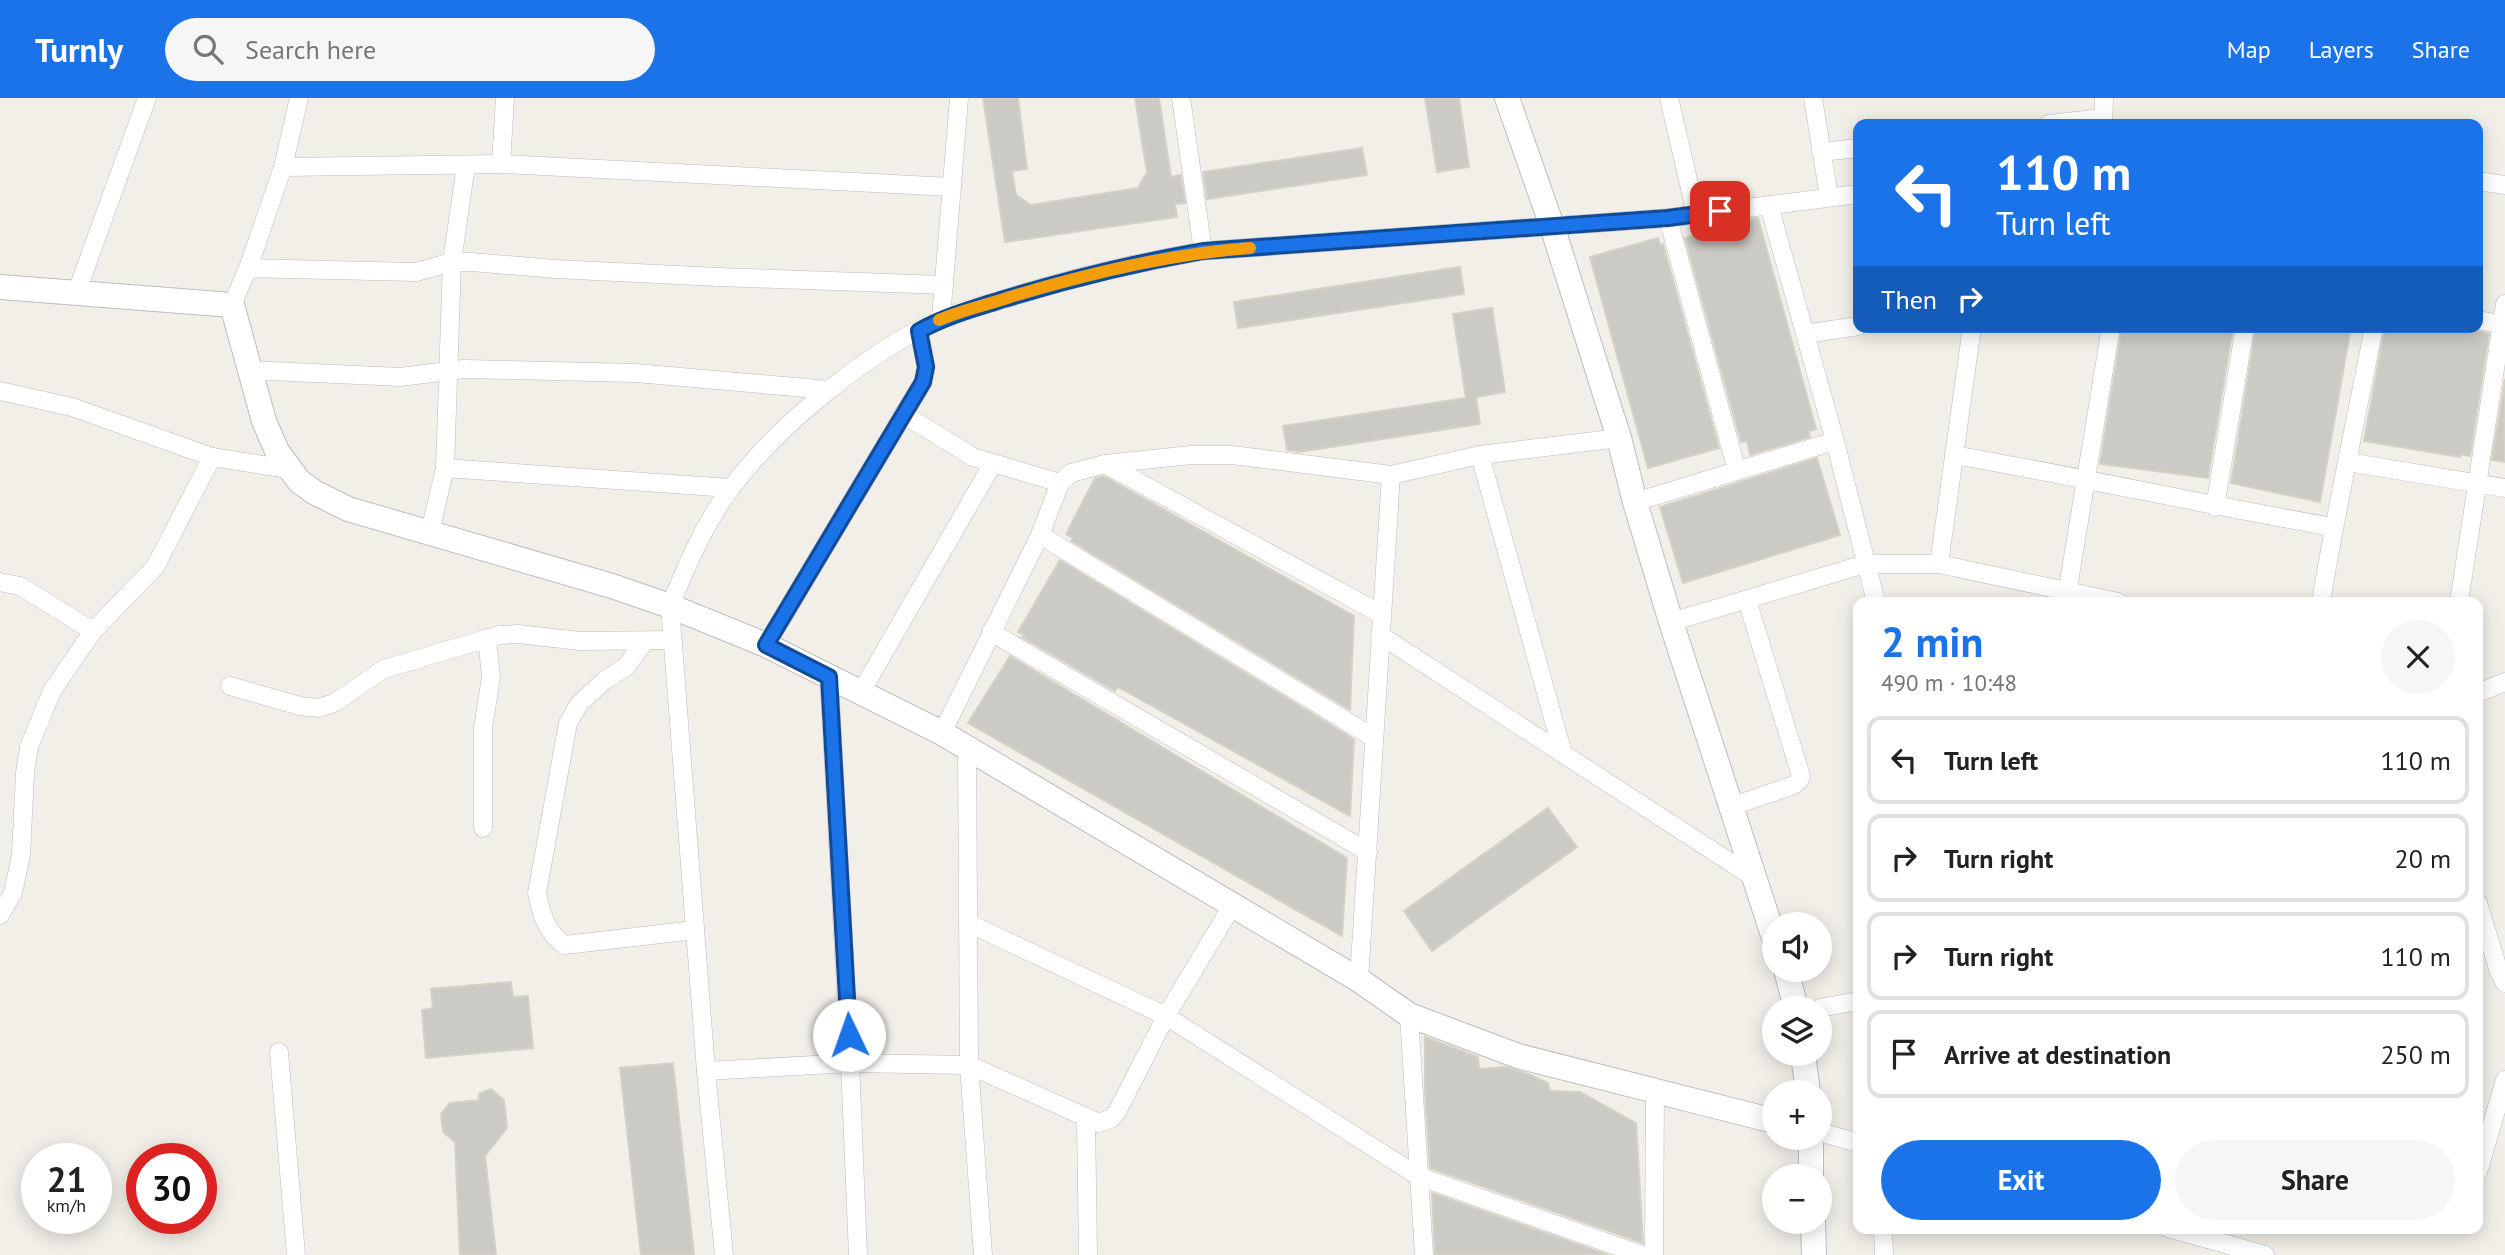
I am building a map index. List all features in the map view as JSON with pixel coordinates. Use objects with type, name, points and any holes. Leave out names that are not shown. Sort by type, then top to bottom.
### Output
[{"type":"street","points":[[76,294],[147,98]]},
{"type":"street","points":[[299,98],[284,167],[232,305],[271,439],[288,469],[314,492],[348,509],[612,586],[766,645],[942,733],[1359,980],[1409,1015],[1518,1056],[1762,1118]]},
{"type":"street","points":[[501,163],[505,98]]},
{"type":"street","points":[[941,319],[959,98]]},
{"type":"street","points":[[1181,98],[1203,251]]},
{"type":"street","points":[[1507,98],[1552,226],[1619,438],[1634,502],[1671,622],[1765,912]]},
{"type":"street","points":[[1669,98],[1696,214]]},
{"type":"street","points":[[1813,98],[1829,197]]},
{"type":"street","points":[[2103,119],[2104,98]]},
{"type":"street","points":[[1821,152],[1853,149]]},
{"type":"street","points":[[284,167],[501,163],[952,187]]},
{"type":"street","points":[[430,532],[445,468],[452,262],[466,164]]},
{"type":"street","points":[[2483,182],[2505,185]]},
{"type":"street","points":[[724,1255],[706,1071],[670,606],[694,547],[730,488],[775,439],[829,390],[884,351],[941,319],[1040,288],[1139,262],[1203,251],[1668,218],[1853,195]]},
{"type":"street","points":[[1769,205],[1835,441],[1875,597]]},
{"type":"street","points":[[1668,218],[1737,471]]},
{"type":"street","points":[[248,268],[416,272],[452,262],[718,277],[944,285]]},
{"type":"street","points":[[0,287],[232,305]]},
{"type":"street","points":[[2460,597],[2505,304]]},
{"type":"street","points":[[2483,321],[2503,325]]},
{"type":"street","points":[[1805,334],[1853,327]]},
{"type":"street","points":[[766,645],[923,382],[926,367],[919,331]]},
{"type":"street","points":[[1940,564],[1971,333]]},
{"type":"street","points":[[1671,622],[1865,564],[1940,564],[2067,596],[2110,333]]},
{"type":"street","points":[[2215,507],[2244,333]]},
{"type":"street","points":[[2322,597],[2333,527],[2373,333]]},
{"type":"street","points":[[251,370],[400,377],[447,369],[636,373],[829,390]]},
{"type":"street","points":[[0,391],[72,407],[212,457],[288,469]]},
{"type":"street","points":[[903,414],[973,457],[992,465],[1060,483]]},
{"type":"street","points":[[942,733],[1040,535],[1060,483],[1071,473],[1105,464],[1191,455],[1232,455],[1391,475],[1480,455],[1619,438]]},
{"type":"street","points":[[1634,502],[1835,441]]},
{"type":"street","points":[[1480,455],[1563,754]]},
{"type":"street","points":[[1954,455],[2086,478],[2215,507],[2333,527]]},
{"type":"street","points":[[0,915],[13,892],[21,855],[29,747],[52,691],[93,631],[155,567],[212,457]]},
{"type":"street","points":[[2348,462],[2505,488]]},
{"type":"street","points":[[1105,464],[1381,614]]},
{"type":"street","points":[[861,692],[992,465]]},
{"type":"street","points":[[445,468],[730,488]]},
{"type":"street","points":[[1359,980],[1391,475]]},
{"type":"street","points":[[1040,535],[1374,738]]},
{"type":"street","points":[[0,582],[20,586],[93,631]]},
{"type":"street","points":[[1730,807],[1794,785],[1801,776],[1747,600]]},
{"type":"street","points":[[991,632],[1368,852]]},
{"type":"street","points":[[230,686],[300,706],[319,708],[334,703],[384,669],[488,638],[518,634],[580,641],[673,640]]},
{"type":"street","points":[[1380,635],[1753,877]]},
{"type":"street","points":[[483,828],[483,728],[491,677],[488,638]]},
{"type":"street","points":[[645,641],[626,667],[605,680],[579,704],[568,723],[537,893],[545,921],[555,939],[565,945],[695,930]]},
{"type":"street","points":[[829,677],[858,1255]]},
{"type":"street","points":[[2483,691],[2505,682]]},
{"type":"street","points":[[967,748],[969,1065],[983,1255]]},
{"type":"street","points":[[706,1071],[850,1063],[969,1065],[1099,1123],[1105,1122],[1117,1112],[1166,1016],[1232,905]]},
{"type":"street","points":[[2483,919],[2505,983]]},
{"type":"street","points":[[968,923],[1166,1016],[1418,1176],[1642,1255]]},
{"type":"street","points":[[1832,1006],[1853,1002]]},
{"type":"street","points":[[1409,1015],[1424,1255]]},
{"type":"street","points":[[279,1052],[296,1255]]},
{"type":"street","points":[[2483,1159],[2500,1114],[2505,1080]]},
{"type":"street","points":[[1654,1255],[1655,1091]]},
{"type":"street","points":[[2483,1109],[2500,1114]]},
{"type":"street","points":[[1087,1117],[1088,1255]]},
{"type":"street","points":[[1832,1135],[1853,1142]]},
{"type":"street","points":[[1813,1234],[1814,1255]]},
{"type":"street","points":[[1883,1234],[1884,1255]]},
{"type":"street","points":[[2177,1234],[2197,1247],[2226,1237],[2265,1255]]},
{"type":"building","points":[[983,98],[1018,98],[1027,169],[1012,171],[1016,195],[1031,205],[1138,188],[1147,172],[1135,98],[1159,98],[1171,177],[1181,175],[1185,203],[1175,204],[1177,217],[1005,242]]},
{"type":"building","points":[[1425,98],[1459,98],[1469,167],[1437,172]]},
{"type":"building","points":[[1362,148],[1367,175],[1207,199],[1203,172]]},
{"type":"building","points":[[1758,218],[1816,429],[1809,431],[1810,437],[1750,455],[1747,441],[1741,442],[1685,238]]},
{"type":"building","points":[[1658,238],[1660,245],[1663,244],[1719,448],[1648,468],[1590,257]]},
{"type":"building","points":[[1460,267],[1464,294],[1238,328],[1234,302]]},
{"type":"building","points":[[1492,308],[1505,392],[1476,397],[1480,424],[1299,452],[1287,450],[1283,426],[1466,398],[1453,314]]},
{"type":"building","points":[[2121,333],[2232,333],[2208,478],[2100,464]]},
{"type":"building","points":[[2255,333],[2350,333],[2320,502],[2231,483]]},
{"type":"building","points":[[2384,333],[2489,334],[2470,456],[2460,454],[2460,457],[2364,441]]},
{"type":"building","points":[[2505,379],[2505,462],[2492,460]]},
{"type":"building","points":[[1817,458],[1840,535],[1683,583],[1660,507]]},
{"type":"building","points":[[1104,476],[1354,616],[1350,710],[1071,541],[1073,538],[1066,534],[1095,478]]},
{"type":"building","points":[[1060,560],[1354,740],[1350,816],[1118,687],[1115,691],[1022,637],[1024,635],[1018,632]]},
{"type":"building","points":[[1010,656],[1347,858],[1342,936],[968,723]]},
{"type":"building","points":[[1548,808],[1577,847],[1432,951],[1404,911]]},
{"type":"building","points":[[511,982],[513,997],[528,996],[533,1048],[426,1058],[422,1010],[433,1008],[431,989]]},
{"type":"building","points":[[1425,1037],[1478,1057],[1479,1069],[1506,1067],[1528,1074],[1548,1083],[1550,1091],[1580,1092],[1636,1123],[1643,1243],[1430,1168],[1425,1093]]},
{"type":"building","points":[[673,1063],[694,1255],[641,1255],[620,1068]]},
{"type":"building","points":[[491,1089],[504,1100],[507,1128],[485,1156],[496,1255],[460,1255],[455,1142],[443,1132],[441,1114],[450,1103],[479,1100],[479,1094]]},
{"type":"building","points":[[1432,1193],[1608,1255],[1435,1255]]},
{"type":"slow traffic","points":[[939,320],[1040,288],[1139,262],[1203,251],[1250,248]]},
{"type":"route","points":[[849,1035],[829,677],[766,645],[923,382],[925,352],[919,331],[941,319],[1040,288],[1139,262],[1203,251],[1668,218],[1720,211]]}]
